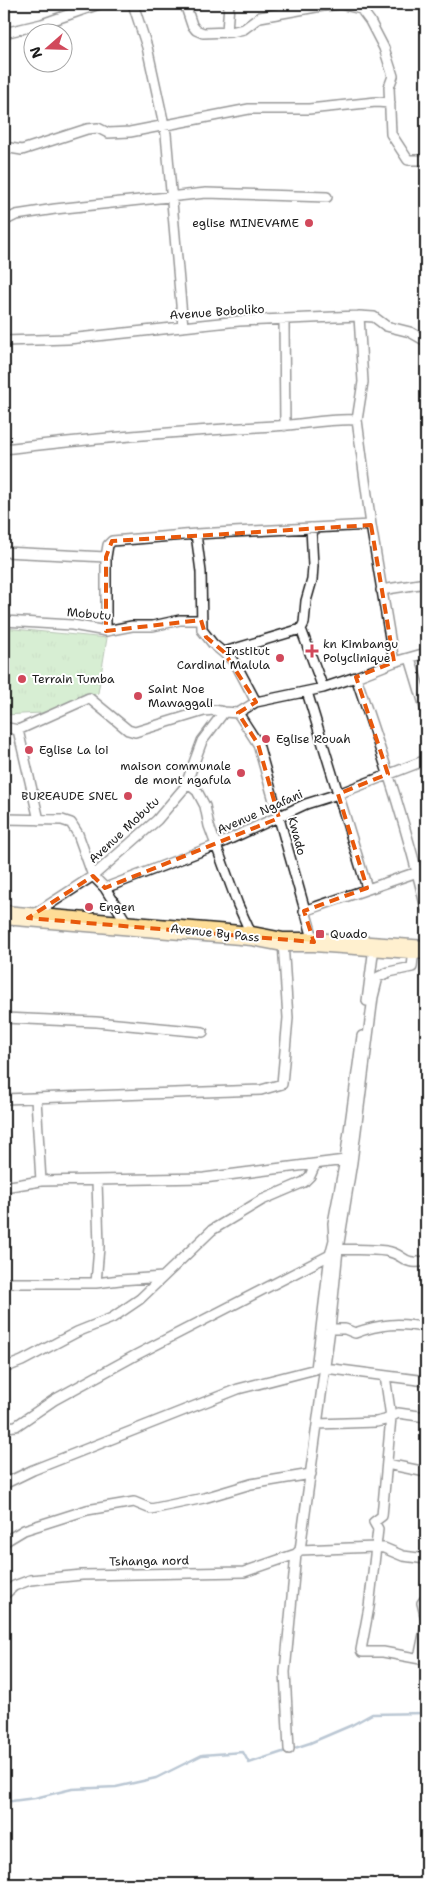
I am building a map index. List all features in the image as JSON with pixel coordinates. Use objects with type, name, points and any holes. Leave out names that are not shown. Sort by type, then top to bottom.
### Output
[{"type":"highway","name":"Avenue By Pass","points":[[4,915],[252,936],[283,942],[314,942],[420,950]]},
{"type":"street","points":[[4,33],[42,24],[99,4]]},
{"type":"street","points":[[133,4],[147,47],[165,126],[183,327]]},
{"type":"street","points":[[185,4],[192,25],[199,32],[244,29],[260,17],[340,4],[361,10],[370,20],[384,48],[393,76],[389,87],[391,134],[408,160],[426,160]]},
{"type":"street","points":[[227,31],[229,4]]},
{"type":"street","points":[[4,147],[22,150],[87,128],[98,128],[108,133],[130,132],[252,109],[309,108],[376,102],[390,103]]},
{"type":"street","points":[[4,221],[16,215],[41,211],[206,193],[327,197]]},
{"type":"street","points":[[359,316],[363,382],[358,420],[381,590],[394,662]]},
{"type":"street","name":"Avenue Boboliko","points":[[4,341],[68,339],[239,321],[359,316],[374,317],[386,326],[410,332],[426,341]]},
{"type":"street","points":[[284,320],[285,426]]},
{"type":"street","points":[[4,449],[167,432],[285,426],[342,419],[358,420]]},
{"type":"street","points":[[106,631],[106,557],[108,545],[112,540],[372,525]]},
{"type":"street","points":[[224,652],[301,629],[304,623],[306,600],[313,573],[311,528]]},
{"type":"street","points":[[196,534],[201,572],[202,630],[206,637],[224,652],[238,668],[256,702]]},
{"type":"street","points":[[4,552],[106,557]]},
{"type":"street","points":[[381,590],[426,583]]},
{"type":"street","name":"Mobutu","points":[[4,621],[72,625],[106,631],[132,626],[153,626],[180,620],[201,620]]},
{"type":"street","points":[[301,629],[323,688]]},
{"type":"street","points":[[4,727],[18,730],[89,698],[128,730],[135,732],[204,711],[214,710],[238,713],[256,702],[323,688],[394,662],[426,653]]},
{"type":"street","points":[[410,658],[426,711]]},
{"type":"street","points":[[356,677],[422,870],[426,909]]},
{"type":"street","points":[[307,692],[367,888]]},
{"type":"street","name":"Avenue Mobutu","points":[[28,918],[93,876],[157,820],[185,786],[202,741],[224,712]]},
{"type":"street","name":"Kwado","points":[[238,713],[258,744],[314,942]]},
{"type":"street","points":[[18,730],[39,820]]},
{"type":"street","name":"Avenue Ngafani","points":[[105,888],[217,845],[306,804],[338,794],[426,760]]},
{"type":"street","points":[[186,782],[197,790],[205,806],[210,826],[238,905],[252,936]]},
{"type":"street","points":[[4,819],[62,820],[71,823],[78,834],[93,876],[105,888],[128,925]]},
{"type":"street","points":[[304,911],[422,870]]},
{"type":"street","points":[[4,915],[4,944]]},
{"type":"street","points":[[4,1099],[261,1090],[282,1084],[288,1018],[283,942]]},
{"type":"street","points":[[4,1484],[238,1389],[316,1369],[330,1255],[334,1240],[333,1224],[345,1160],[374,947]]},
{"type":"street","points":[[289,1749],[285,1672],[298,1552],[311,1474],[330,1329],[338,1249],[352,1162],[373,997],[378,977],[389,972],[412,968],[420,950]]},
{"type":"street","points":[[4,1018],[96,1022],[203,1032]]},
{"type":"street","points":[[36,1099],[41,1181]]},
{"type":"street","points":[[4,1186],[41,1181],[204,1178],[345,1160]]},
{"type":"street","points":[[4,1368],[22,1361],[77,1332],[112,1318],[140,1299],[212,1230],[262,1200],[304,1182],[310,1176],[315,1165]]},
{"type":"street","points":[[96,1283],[99,1247],[97,1181]]},
{"type":"street","points":[[338,1249],[386,1251],[408,1262],[426,1261]]},
{"type":"street","points":[[4,1427],[16,1426],[54,1400],[136,1355],[330,1255]]},
{"type":"street","points":[[4,1283],[96,1283],[163,1277]]},
{"type":"street","points":[[330,1329],[345,1329],[354,1333],[375,1326],[406,1324],[426,1328]]},
{"type":"street","points":[[325,1368],[426,1381]]},
{"type":"street","points":[[385,1376],[390,1417],[387,1464],[382,1516],[374,1522],[378,1529],[369,1607],[361,1650],[364,1652],[383,1652],[422,1659],[426,1625]]},
{"type":"street","points":[[317,1424],[376,1422],[398,1413],[426,1417]]},
{"type":"street","points":[[387,1464],[426,1472]]},
{"type":"street","points":[[4,1542],[24,1530],[87,1510],[134,1502],[151,1509],[204,1498],[251,1484],[311,1474]]},
{"type":"street","name":"Tshanga nord","points":[[4,1595],[14,1586],[30,1580],[82,1575],[244,1572],[298,1552],[375,1547],[384,1548],[403,1556],[426,1558]]},
{"type":"street","points":[[426,1598],[422,1602],[426,1619]]},
{"type":"highlighted area","points":[[371,525],[394,662],[356,677],[388,774],[338,794],[367,888],[304,911],[314,942],[28,918],[93,876],[105,888],[279,818],[258,744],[238,713],[256,702],[224,652],[206,637],[201,620],[106,631],[106,557],[112,541]]},
{"type":"green space","points":[[4,628],[107,638],[98,693],[41,713],[4,715]]},
{"type":"waterway","points":[[4,1802],[35,1798],[72,1789],[116,1787],[156,1778],[202,1755],[243,1752],[249,1763],[310,1743],[372,1714],[426,1713]]},
{"type":"place","name":"eglise MINEVAME","points":[[309,223]]},
{"type":"place","name":"kn Kimbangu Polyclinique","points":[[312,651]]},
{"type":"place","name":"Institut Cardinal Malula","points":[[280,658]]},
{"type":"place","name":"Terrain Tumba","points":[[22,679]]},
{"type":"place","name":"Saint Noe Mawaggali","points":[[138,696]]},
{"type":"place","name":"Eglise Rouah","points":[[266,739]]},
{"type":"place","name":"Eglise La loi","points":[[29,750]]},
{"type":"place","name":"maison communale de mont ngafula","points":[[241,773]]},
{"type":"place","name":"BUREAUDE SNEL","points":[[128,796]]},
{"type":"place","name":"Engen","points":[[89,907]]},
{"type":"place","name":"Quado","points":[[320,934]]}]
